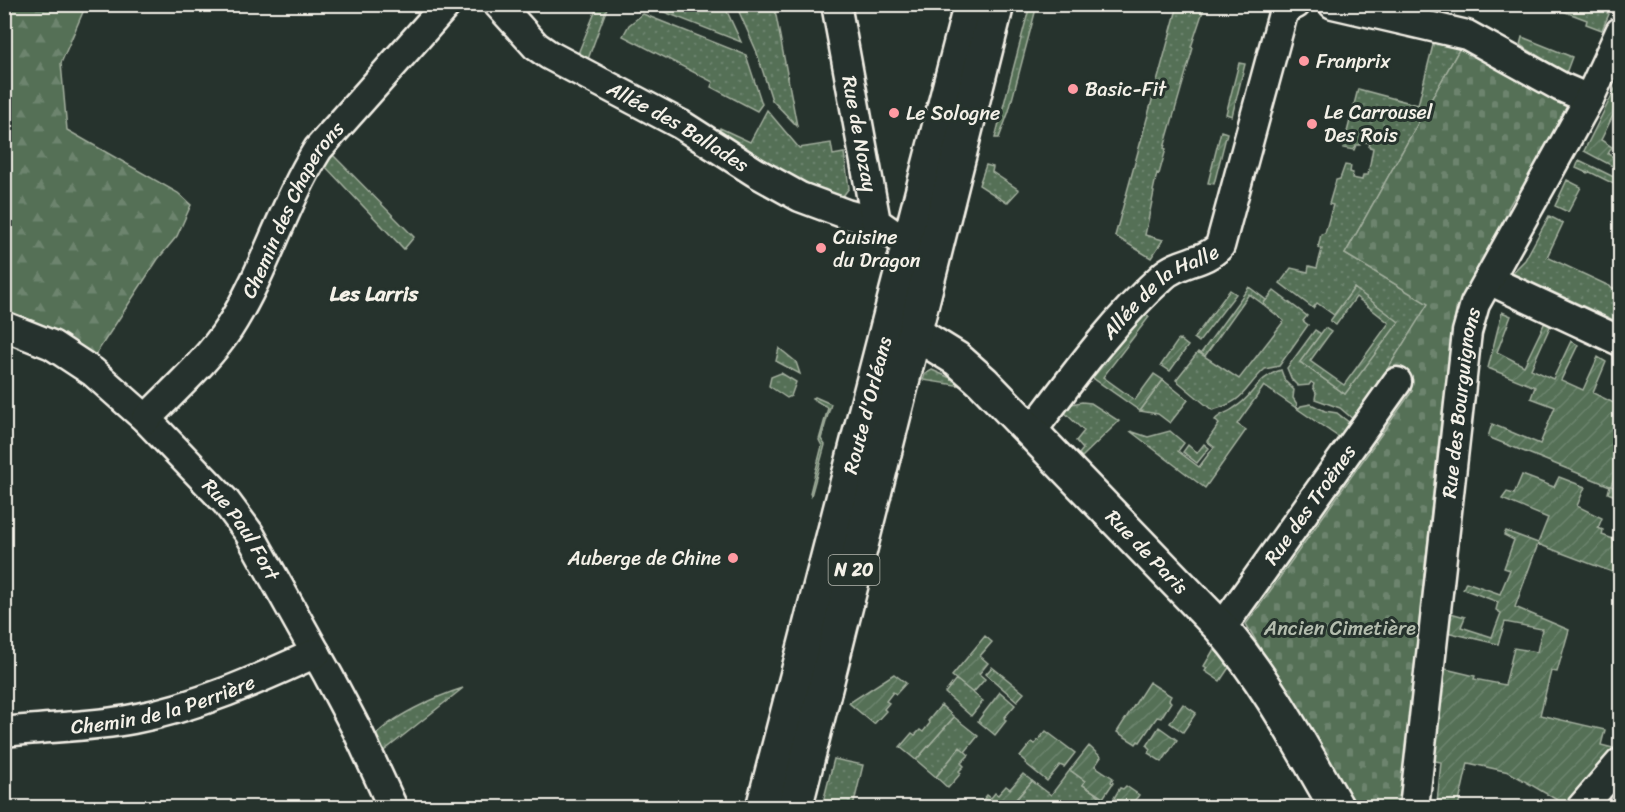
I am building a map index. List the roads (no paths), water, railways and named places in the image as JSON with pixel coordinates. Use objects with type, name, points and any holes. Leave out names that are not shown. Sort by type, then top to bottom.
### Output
[{"type":"main road","name":"Route d'Orléans","points":[[763,807],[971,4]]},
{"type":"main road","name":"Route d'Orléans","points":[[795,807],[996,4]]},
{"type":"main road","name":"Rue de Paris","points":[[915,333],[957,359],[983,382],[1220,627],[1257,674],[1337,807]]},
{"type":"street","name":"Chemin des Chaperons","points":[[146,419],[228,330],[305,170],[318,148],[447,4]]},
{"type":"street","name":"Allée des Ballades","points":[[498,4],[536,46],[549,55],[669,118],[755,172],[800,197],[876,222]]},
{"type":"street","name":"Rue de Nozay","points":[[836,4],[876,222]]},
{"type":"street","name":"Allée de la Halle","points":[[1032,431],[1132,307],[1166,273],[1211,255],[1220,246],[1284,10],[1296,4]]},
{"type":"street","points":[[1333,4],[1467,35],[1561,87],[1589,99]]},
{"type":"street","name":"Rue des Bourguignons","points":[[1414,807],[1467,332],[1475,304],[1589,99],[1620,32]]},
{"type":"street","points":[[876,222],[910,246]]},
{"type":"street","points":[[1489,280],[1620,341]]},
{"type":"street","name":"Rue Paul Fort","points":[[4,326],[52,345],[93,372],[146,419],[226,502],[249,533],[316,653],[357,730],[393,807]]},
{"type":"street","name":"Rue des Troënes","points":[[1220,627],[1226,622],[1397,382]]},
{"type":"street","name":"Chemin de la Perrière","points":[[4,732],[91,725],[134,719],[173,710],[241,687],[316,653]]},
{"type":"street","points":[[1581,807],[1620,763]]},
{"type":"place","name":"Franprix","points":[[1304,61]]},
{"type":"place","name":"Basic-Fit","points":[[1073,89]]},
{"type":"place","name":"Le Sologne","points":[[894,113]]},
{"type":"place","name":"Le Carrousel Des Rois","points":[[1312,124]]},
{"type":"place","name":"Cuisine du Dragon","points":[[821,248]]},
{"type":"place","name":"Auberge de Chine","points":[[733,558]]},
{"type":"district","name":"Les Larris","points":[[374,294]]},
{"type":"park label","name":"Ancien Cimetière","points":[[1340,628]]}]
